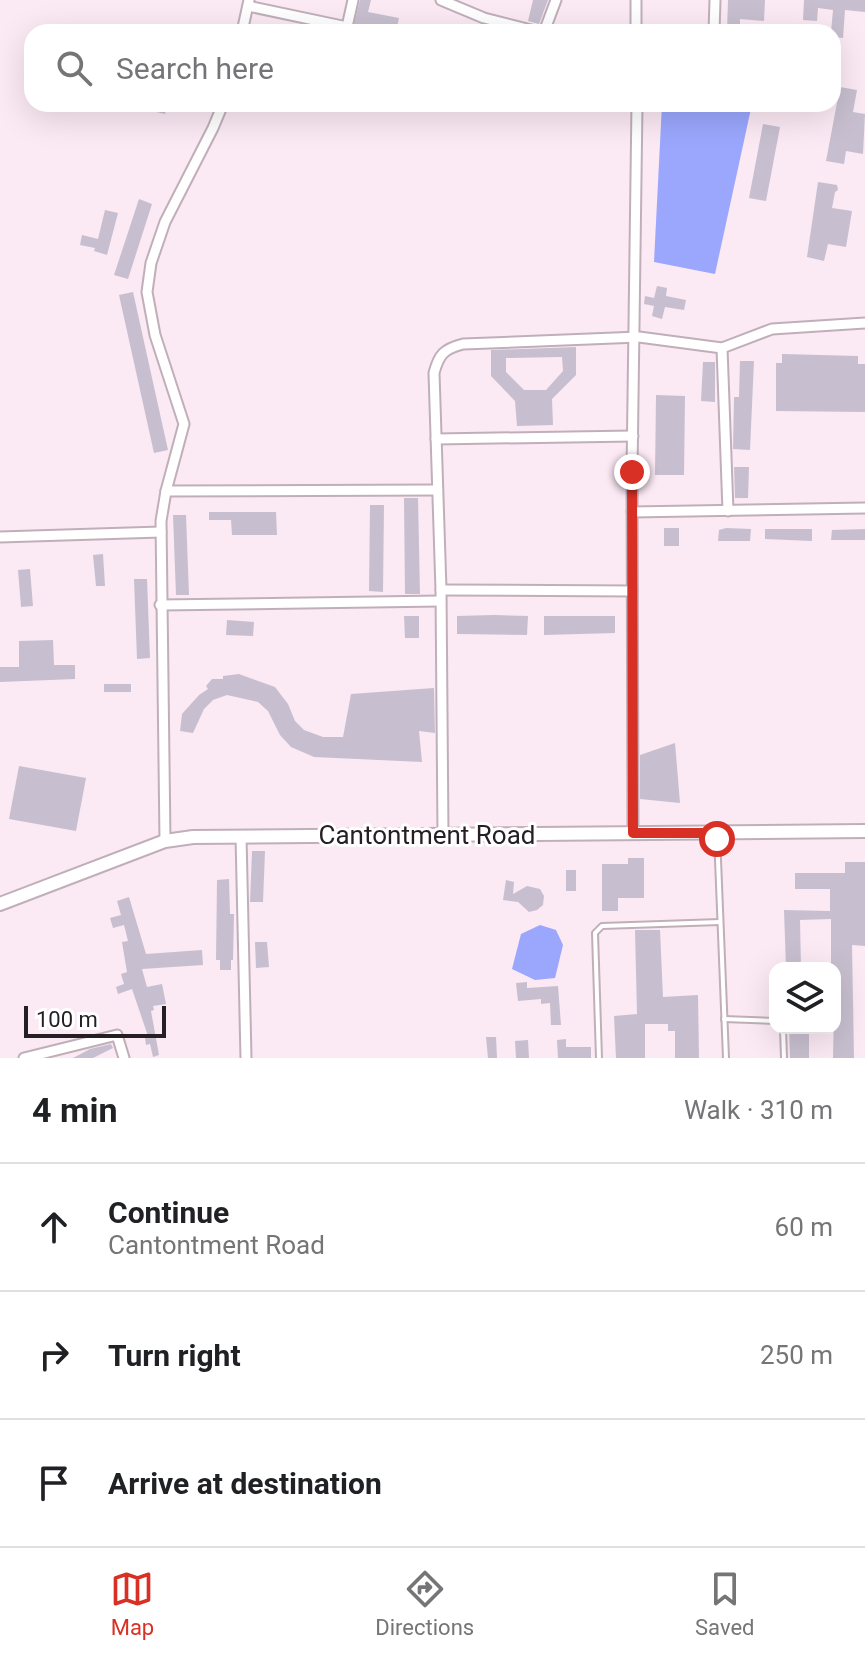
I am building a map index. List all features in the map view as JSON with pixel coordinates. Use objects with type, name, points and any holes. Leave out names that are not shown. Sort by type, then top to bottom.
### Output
[{"type":"street","points":[[348,24],[353,0]]},
{"type":"street","points":[[441,0],[484,18],[508,24]]},
{"type":"street","points":[[545,24],[556,0]]},
{"type":"street","points":[[636,0],[636,24]]},
{"type":"street","points":[[714,24],[715,0]]},
{"type":"street","points":[[244,24],[248,3],[335,24]]},
{"type":"street","points":[[165,841],[161,532],[166,491],[184,424],[155,335],[147,292],[151,263],[165,222],[220,112]]},
{"type":"street","points":[[633,833],[632,512],[637,112]]},
{"type":"street","points":[[443,835],[434,373],[438,358],[446,349],[463,344],[634,338],[722,348],[772,329],[865,323]]},
{"type":"street","points":[[722,348],[728,511]]},
{"type":"street","points":[[436,439],[633,436]]},
{"type":"street","points":[[166,491],[437,490]]},
{"type":"street","points":[[632,512],[865,508]]},
{"type":"street","points":[[0,537],[161,532]]},
{"type":"street","points":[[160,605],[632,591]]},
{"type":"street","name":"Cantontment Road","points":[[0,904],[165,841],[193,837],[865,831]]},
{"type":"street","points":[[241,836],[246,1058]]},
{"type":"street","points":[[24,1058],[117,1035],[124,1058]]},
{"type":"lane","points":[[717,833],[726,1058]]},
{"type":"lane","points":[[599,1058],[595,933],[602,926],[720,922]]},
{"type":"lane","points":[[724,1019],[769,1021]]},
{"type":"lane","points":[[783,1034],[784,1058]]},
{"type":"water","points":[[662,112],[750,112],[715,274],[654,262]]},
{"type":"water","points":[[540,925],[556,930],[563,945],[555,978],[535,980],[512,969],[521,934]]},
{"type":"building","points":[[360,0],[371,0],[368,12],[399,18],[398,24],[354,24]]},
{"type":"building","points":[[533,0],[548,0],[539,24],[528,21]]},
{"type":"building","points":[[728,0],[765,0],[764,21],[740,19],[740,24],[727,24]]},
{"type":"building","points":[[804,0],[865,0],[865,12],[845,10],[843,38],[841,24],[832,24],[833,10],[818,8],[817,21],[803,20]]},
{"type":"building","points":[[841,87],[857,90],[853,112],[865,114],[863,154],[846,151],[844,164],[826,161],[835,112],[841,112]]},
{"type":"building","points":[[763,124],[780,127],[766,201],[749,198]]},
{"type":"building","points":[[818,182],[837,185],[832,208],[852,211],[846,247],[828,244],[824,261],[807,257]]},
{"type":"building","points":[[139,199],[152,204],[128,279],[114,275]]},
{"type":"building","points":[[105,210],[118,213],[107,255],[80,245],[82,235],[98,239]]},
{"type":"building","points":[[657,286],[667,288],[666,296],[686,300],[684,310],[665,307],[662,319],[652,316],[654,306],[644,304],[645,296],[654,298]]},
{"type":"building","points":[[133,292],[168,450],[154,453],[119,295]]},
{"type":"building","points":[[576,347],[576,375],[552,399],[553,425],[517,426],[515,401],[491,376],[491,350]],"holes":[[[562,357],[563,371],[546,390],[524,390],[506,372],[506,358]]]},
{"type":"building","points":[[782,354],[858,356],[858,364],[865,364],[865,412],[776,411],[776,363],[782,363]]},
{"type":"building","points":[[740,361],[754,361],[750,450],[733,449],[734,397],[739,397]]},
{"type":"building","points":[[703,362],[715,362],[715,402],[701,401]]},
{"type":"building","points":[[656,395],[685,396],[684,475],[655,475]]},
{"type":"building","points":[[734,467],[749,467],[748,498],[735,498]]},
{"type":"building","points":[[404,498],[418,498],[420,594],[405,594]]},
{"type":"building","points":[[370,505],[384,505],[383,592],[369,591]]},
{"type":"building","points":[[209,512],[276,512],[277,535],[232,535],[231,520],[209,520]]},
{"type":"building","points":[[173,515],[186,515],[189,595],[176,595]]},
{"type":"building","points":[[664,528],[679,528],[679,546],[664,546]]},
{"type":"building","points":[[751,529],[750,541],[718,541],[719,530]]},
{"type":"building","points":[[765,529],[812,529],[812,541],[765,539]]},
{"type":"building","points":[[865,529],[865,540],[831,540],[832,530]]},
{"type":"building","points":[[103,554],[105,586],[96,586],[93,555]]},
{"type":"building","points":[[30,569],[33,606],[21,607],[18,570]]},
{"type":"building","points":[[134,579],[147,579],[150,658],[137,659]]},
{"type":"building","points":[[404,616],[419,616],[419,638],[405,638]]},
{"type":"building","points":[[457,616],[528,616],[527,635],[457,634]]},
{"type":"building","points":[[544,616],[615,616],[615,633],[544,635]]},
{"type":"building","points":[[227,620],[254,622],[253,636],[226,635]]},
{"type":"building","points":[[53,640],[54,665],[75,665],[75,679],[0,682],[0,667],[19,667],[19,641]]},
{"type":"building","points":[[239,674],[275,687],[288,704],[295,721],[304,730],[323,737],[343,737],[351,694],[434,688],[435,733],[419,731],[422,762],[314,757],[291,747],[280,735],[268,711],[258,702],[227,695],[213,700],[204,709],[193,733],[180,731],[182,714],[208,689],[206,686],[212,679]]},
{"type":"building","points":[[104,684],[131,684],[131,692],[104,692]]},
{"type":"building","points":[[675,743],[680,803],[640,799],[640,755]]},
{"type":"building","points":[[19,766],[86,778],[76,831],[9,819]]},
{"type":"building","points":[[252,851],[265,851],[263,902],[250,902]]},
{"type":"building","points":[[628,858],[644,858],[644,898],[618,898],[618,911],[602,911],[602,864],[628,864]]},
{"type":"building","points":[[845,862],[865,862],[865,946],[852,945],[854,1058],[833,1058],[834,1034],[841,1034],[841,962],[831,962],[831,919],[800,920],[801,962],[786,962],[784,910],[830,911],[830,889],[795,889],[795,873],[845,873]]},
{"type":"building","points":[[566,870],[576,870],[576,891],[566,891]]},
{"type":"building","points":[[229,879],[230,914],[234,914],[233,960],[231,970],[220,970],[220,960],[216,960],[217,880]]},
{"type":"building","points":[[506,880],[514,882],[513,894],[527,886],[540,889],[544,896],[543,905],[529,912],[518,902],[503,900]]},
{"type":"building","points":[[129,897],[146,954],[202,950],[203,965],[142,969],[147,987],[162,984],[166,1004],[153,1006],[154,1010],[151,1011],[159,1055],[153,1057],[150,1044],[146,1045],[145,1037],[148,1036],[132,989],[118,994],[116,987],[124,984],[121,974],[127,972],[122,942],[128,941],[124,925],[113,928],[110,918],[121,915],[117,901]]},
{"type":"building","points":[[635,930],[660,930],[663,997],[698,995],[699,1058],[675,1058],[675,1031],[668,1031],[668,1024],[645,1024],[645,1058],[616,1058],[614,1016],[637,1014]]},
{"type":"building","points":[[255,942],[267,942],[269,967],[256,968]]},
{"type":"building","points":[[527,982],[527,988],[558,986],[561,1025],[551,1025],[550,1003],[541,1004],[541,999],[518,1001],[516,983]]},
{"type":"building","points":[[789,1034],[809,1034],[809,1058],[790,1058]]},
{"type":"building","points":[[486,1037],[496,1037],[497,1058],[488,1058]]},
{"type":"building","points":[[566,1039],[566,1047],[591,1047],[591,1058],[558,1058],[557,1040]]},
{"type":"building","points":[[528,1040],[529,1058],[516,1058],[515,1041]]},
{"type":"building","points":[[111,1044],[113,1048],[93,1058],[73,1058],[90,1049]]},
{"type":"route","points":[[632,472],[633,833],[717,833],[717,839]]}]
